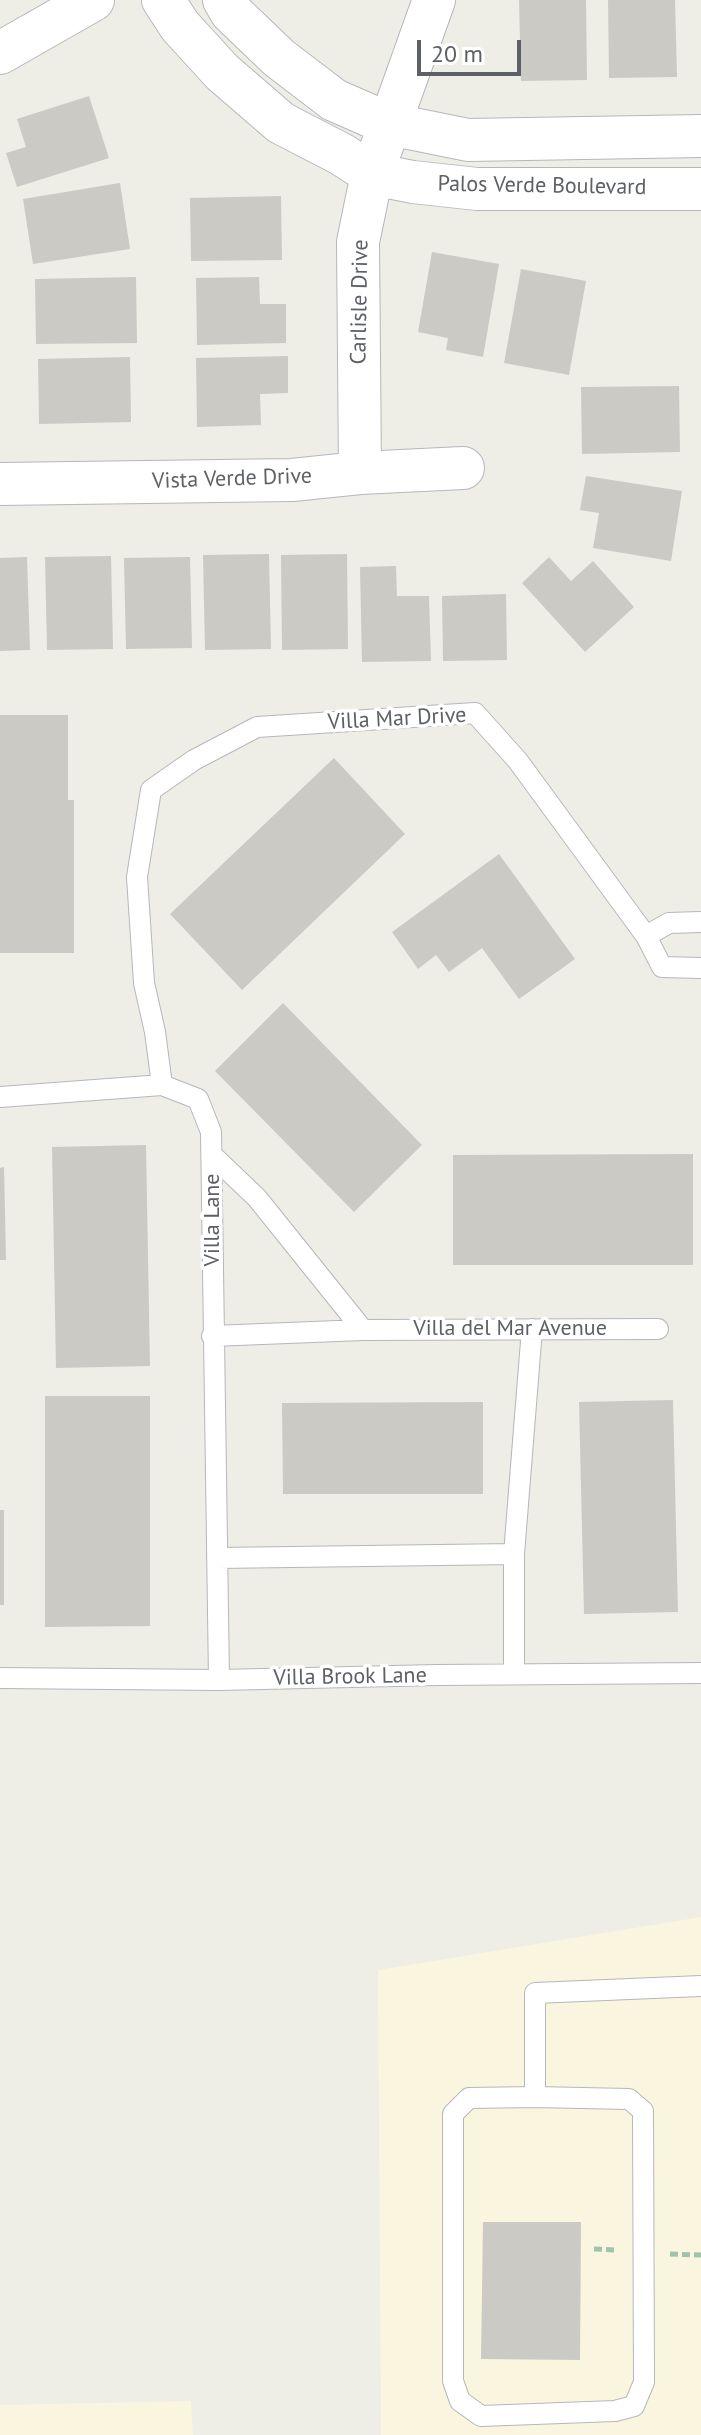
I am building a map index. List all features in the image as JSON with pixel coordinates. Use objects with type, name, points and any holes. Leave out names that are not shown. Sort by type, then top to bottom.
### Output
[{"type":"street","points":[[0,53],[93,0]]},
{"type":"street","name":"Palos Verde Boulevard","points":[[163,0],[180,26],[222,72],[281,123],[372,174],[477,189],[701,189]]},
{"type":"street","name":"Palos Verde Boulevard","points":[[224,0],[231,12],[279,58],[334,100],[389,124],[468,140],[701,136]]},
{"type":"street","name":"Carlisle Drive","points":[[360,473],[358,242],[372,174],[434,0]]},
{"type":"street","name":"Vista Verde Drive","points":[[0,484],[292,480],[463,468]]},
{"type":"lane","name":"Villa Mar Drive","points":[[162,1085],[144,983],[137,877],[151,790],[194,760],[257,727],[475,713],[518,761],[646,936],[662,967],[701,968]]},
{"type":"lane","points":[[646,936],[669,923],[701,922]]},
{"type":"lane","points":[[0,1097],[162,1085]]},
{"type":"lane","name":"Villa Lane","points":[[162,1085],[198,1099],[211,1132],[219,1680]]},
{"type":"lane","points":[[213,1156],[257,1198],[363,1330]]},
{"type":"lane","points":[[514,1674],[514,1554],[532,1329]]},
{"type":"lane","name":"Villa del Mar Avenue","points":[[212,1336],[363,1330],[658,1329]]},
{"type":"lane","points":[[217,1558],[514,1554]]},
{"type":"lane","name":"Villa Brook Lane","points":[[0,1678],[219,1680],[701,1673]]},
{"type":"lane","points":[[535,2097],[535,1993],[701,1986]]},
{"type":"lane","points":[[535,2097],[629,2099],[643,2111],[644,2382],[634,2406],[615,2411],[481,2416],[460,2401],[453,2381],[453,2114],[469,2098],[535,2097]]},
{"type":"shaded area","points":[[701,1917],[701,2435],[381,2435],[378,1970]]},
{"type":"shaded area","points":[[191,2401],[193,2435],[0,2435],[0,2405]]},
{"type":"building","points":[[519,0],[586,0],[587,80],[521,81]]},
{"type":"building","points":[[608,0],[675,0],[677,77],[609,78]]},
{"type":"building","points":[[89,96],[109,158],[17,187],[6,153],[26,147],[17,119]]},
{"type":"building","points":[[120,183],[130,249],[33,264],[23,199]]},
{"type":"building","points":[[281,196],[282,260],[191,261],[190,198]]},
{"type":"building","points":[[432,252],[499,264],[483,357],[446,350],[448,338],[418,332]]},
{"type":"building","points":[[521,269],[586,281],[569,375],[504,363]]},
{"type":"building","points":[[136,277],[137,343],[36,344],[35,279]]},
{"type":"building","points":[[259,277],[260,304],[286,304],[286,343],[197,345],[196,278]]},
{"type":"building","points":[[288,356],[288,393],[260,394],[261,425],[197,427],[196,358]]},
{"type":"building","points":[[130,357],[131,422],[39,424],[38,359]]},
{"type":"building","points":[[679,386],[680,452],[582,454],[581,387]]},
{"type":"building","points":[[586,476],[682,491],[671,561],[593,548],[599,513],[580,510]]},
{"type":"building","points":[[269,554],[271,649],[205,650],[203,555]]},
{"type":"building","points":[[347,554],[348,649],[282,650],[281,555]]},
{"type":"building","points":[[111,556],[113,649],[47,650],[45,557]]},
{"type":"building","points":[[27,557],[30,650],[0,651],[0,558]]},
{"type":"building","points":[[190,557],[192,648],[126,649],[124,558]]},
{"type":"building","points":[[549,557],[571,581],[593,561],[634,607],[585,652],[522,583]]},
{"type":"building","points":[[396,566],[397,596],[429,596],[431,661],[362,662],[360,567]]},
{"type":"building","points":[[506,594],[507,660],[443,661],[442,596]]},
{"type":"building","points":[[0,715],[68,715],[68,800],[74,800],[74,953],[0,953]]},
{"type":"building","points":[[334,758],[405,834],[242,990],[170,914]]},
{"type":"building","points":[[499,854],[575,959],[519,999],[482,948],[449,972],[436,955],[418,969],[392,932]]},
{"type":"building","points":[[283,1003],[422,1145],[354,1212],[215,1071]]},
{"type":"building","points":[[146,1145],[150,1366],[56,1368],[52,1147]]},
{"type":"building","points":[[693,1154],[693,1265],[453,1265],[453,1155]]},
{"type":"building","points":[[4,1167],[6,1260],[0,1260],[0,1168]]},
{"type":"building","points":[[45,1396],[150,1396],[150,1626],[45,1627]]},
{"type":"building","points":[[673,1400],[678,1612],[584,1614],[579,1402]]},
{"type":"building","points":[[483,1402],[483,1494],[283,1494],[282,1403]]},
{"type":"building","points":[[0,1510],[4,1510],[4,1605],[0,1605]]},
{"type":"building","points":[[483,2222],[581,2222],[580,2360],[481,2359]]}]
